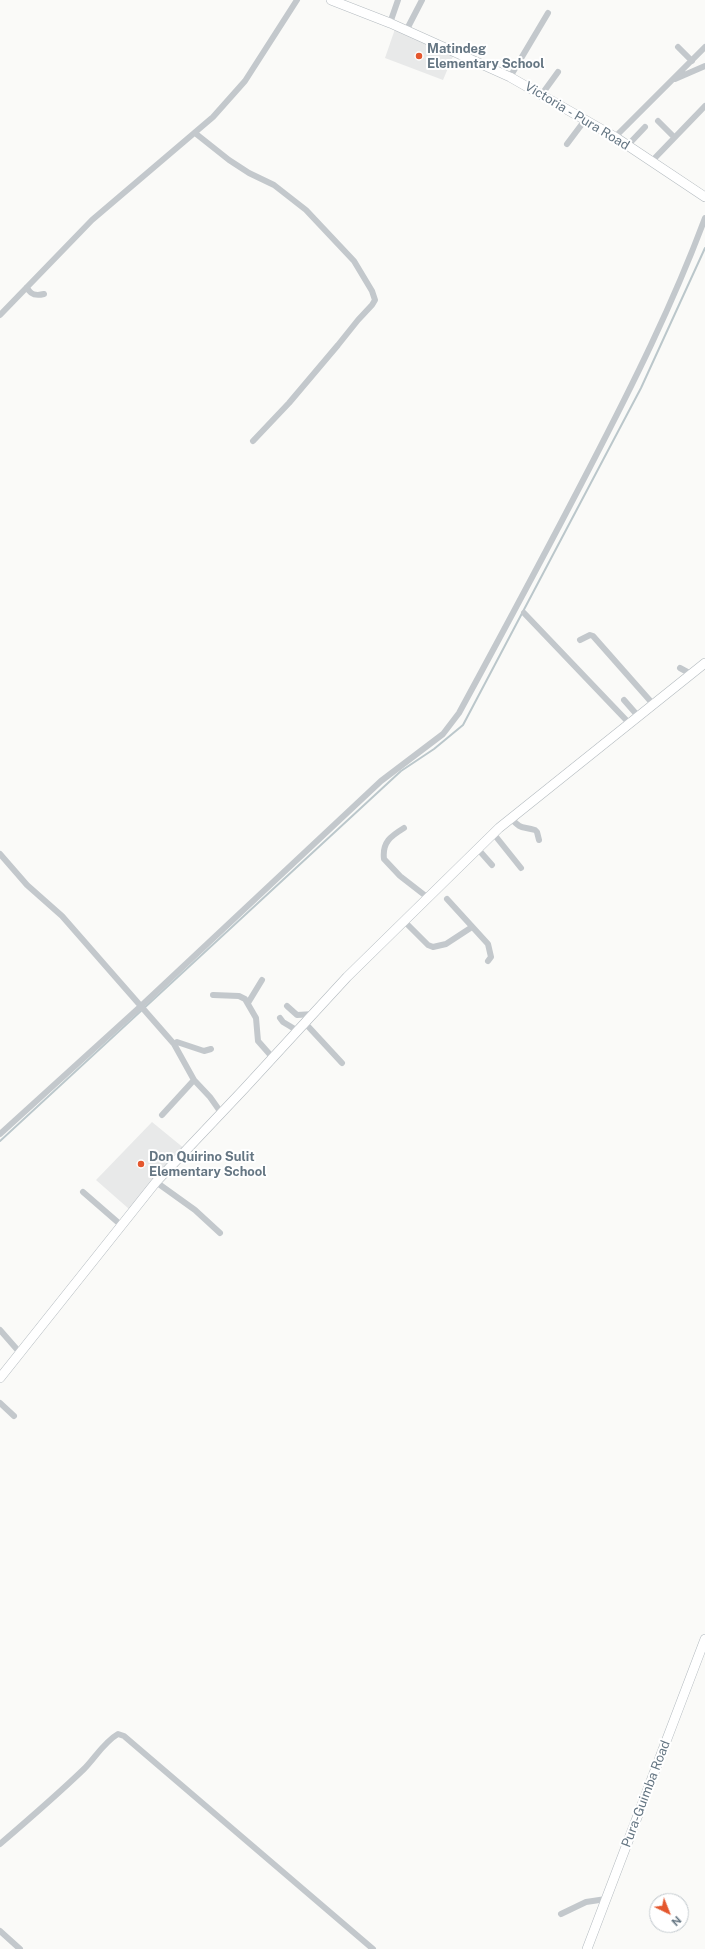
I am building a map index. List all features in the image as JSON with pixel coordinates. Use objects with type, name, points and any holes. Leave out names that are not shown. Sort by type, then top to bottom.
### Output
[{"type":"street","points":[[0,315],[92,220],[213,117],[245,81],[297,0]]},
{"type":"street","name":"Victoria - Pura Road","points":[[333,0],[390,23],[510,77],[615,137],[705,197]]},
{"type":"street","points":[[390,23],[398,0]]},
{"type":"street","points":[[406,31],[422,0]]},
{"type":"street","points":[[510,77],[548,13]]},
{"type":"street","points":[[678,47],[692,60]]},
{"type":"street","points":[[615,137],[705,48]]},
{"type":"street","points":[[671,82],[705,66]]},
{"type":"street","points":[[542,94],[558,72]]},
{"type":"street","points":[[651,162],[705,106]]},
{"type":"street","points":[[568,144],[584,120]]},
{"type":"street","points":[[658,121],[674,137]]},
{"type":"street","points":[[628,146],[645,128]]},
{"type":"street","points":[[195,133],[229,160],[249,173],[274,185],[306,210],[354,261],[372,291],[375,300],[289,403],[253,440]]},
{"type":"street","points":[[0,1134],[141,1006],[381,781],[444,734],[452,724],[563,519],[651,348],[688,264],[705,218]]},
{"type":"street","points":[[27,287],[31,294],[37,296],[44,294]]},
{"type":"street","points":[[524,613],[629,723]]},
{"type":"street","points":[[580,640],[590,634],[593,636],[653,704]]},
{"type":"street","points":[[0,1378],[156,1182],[222,1114],[347,978],[493,833],[705,663]]},
{"type":"street","points":[[680,668],[691,674]]},
{"type":"street","points":[[624,700],[638,716]]},
{"type":"street","points":[[511,818],[518,827],[526,830],[535,830],[539,840]]},
{"type":"street","points":[[404,828],[388,839],[385,843],[384,859],[400,876],[427,898]]},
{"type":"street","points":[[493,833],[521,868]]},
{"type":"street","points":[[477,848],[492,865]]},
{"type":"street","points":[[0,854],[27,885],[62,916],[174,1044],[194,1080],[210,1097],[222,1114]]},
{"type":"street","points":[[447,899],[488,944],[490,957],[488,962]]},
{"type":"street","points":[[404,921],[428,945],[433,947],[446,944],[472,927]]},
{"type":"street","points":[[248,1003],[262,980]]},
{"type":"street","points":[[213,995],[239,996],[248,1003],[256,1018],[258,1041],[273,1058]]},
{"type":"street","points":[[287,1006],[297,1016],[314,1014]]},
{"type":"street","points":[[280,1018],[283,1022],[298,1031]]},
{"type":"street","points":[[305,1023],[342,1063]]},
{"type":"street","points":[[174,1044],[177,1042],[204,1051],[211,1049]]},
{"type":"street","points":[[162,1115],[194,1080]]},
{"type":"street","points":[[156,1182],[195,1210],[220,1233]]},
{"type":"street","points":[[83,1192],[122,1225]]},
{"type":"street","points":[[0,1330],[20,1354]]},
{"type":"street","points":[[0,1403],[14,1416]]},
{"type":"street","name":"Pura-Guimba Road","points":[[587,1949],[705,1639]]},
{"type":"street","points":[[0,1844],[57,1795],[112,1737],[118,1734],[124,1736],[373,1949]]},
{"type":"street","points":[[561,1914],[586,1902],[606,1899]]},
{"type":"street","points":[[0,1931],[20,1949]]},
{"type":"shaded area","name":"Matindeg Elementary School","points":[[395,29],[454,54],[443,80],[385,58]]},
{"type":"shaded area","name":"Don Quirino Sulit Elementary School","points":[[152,1122],[185,1149],[129,1209],[96,1180]]},
{"type":"waterway","points":[[0,1141],[401,771],[434,749],[463,725],[641,388],[705,248]]},
{"type":"place","name":"Matindeg Elementary School","points":[[419,56]]},
{"type":"place","name":"Don Quirino Sulit Elementary School","points":[[141,1164]]}]
